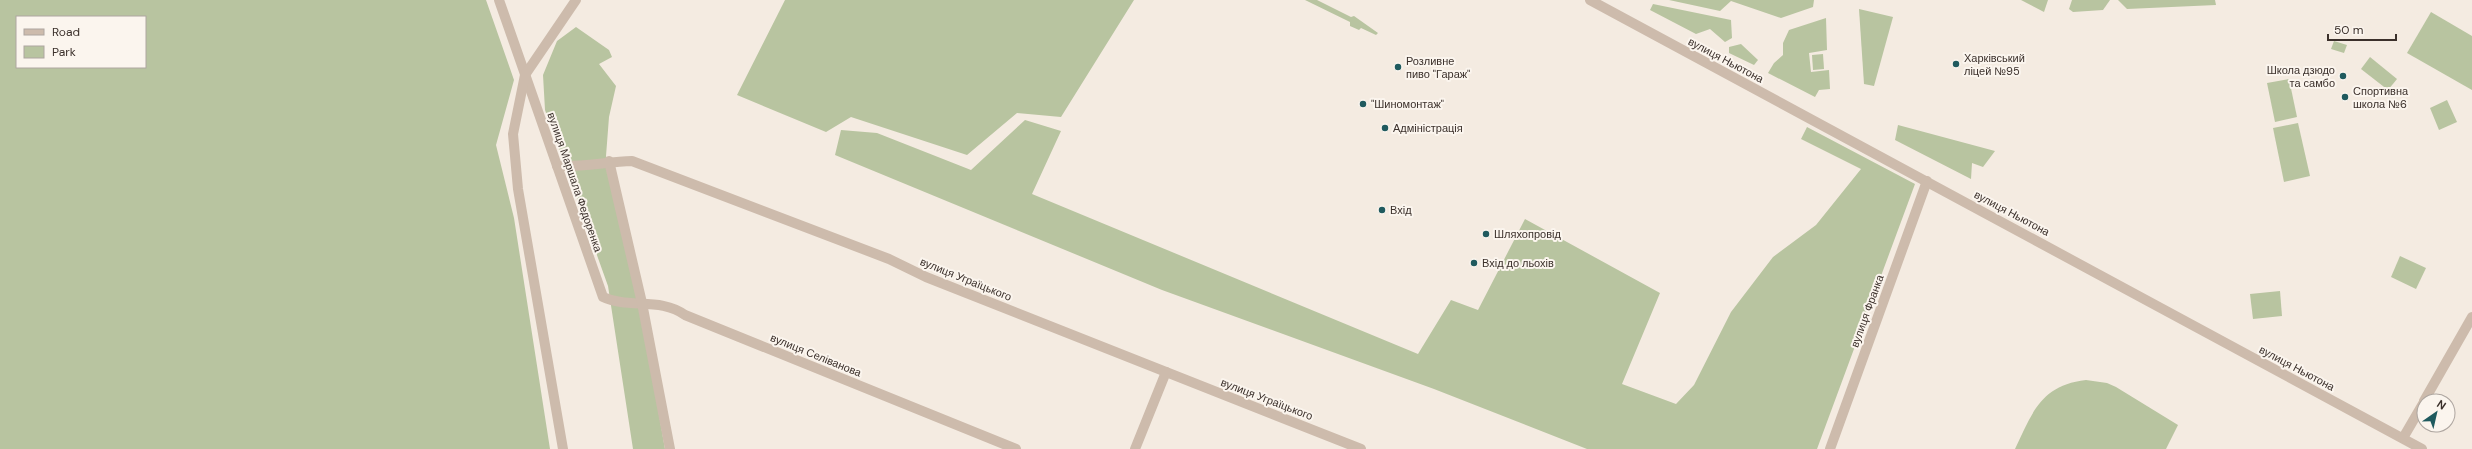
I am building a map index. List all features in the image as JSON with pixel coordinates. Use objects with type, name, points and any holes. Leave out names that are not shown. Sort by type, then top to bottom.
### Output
[{"type":"street","name":"вулиця Маршала Федоренка","points":[[499,0],[603,296]]},
{"type":"street","points":[[563,449],[517,181],[513,134],[525,75],[576,0]]},
{"type":"street","name":"вулиця Ньютона","points":[[1590,0],[2422,449]]},
{"type":"street","name":"вулиця Уграїцького","points":[[557,166],[574,167],[610,162],[632,161],[781,219],[801,225],[1083,339],[1112,348],[1166,372],[1361,449]]},
{"type":"street","points":[[610,162],[642,303],[670,449]]},
{"type":"street","name":"вулиця Франка","points":[[1830,449],[1927,181]]},
{"type":"street","name":"вулиця Селіванова","points":[[603,296],[612,301],[642,303],[678,309],[685,315],[1016,449]]},
{"type":"street","points":[[2429,393],[2472,317]]},
{"type":"street","points":[[1135,449],[1166,372]]},
{"type":"street","points":[[2403,438],[2416,415]]},
{"type":"green space","points":[[0,0],[486,0],[514,80],[496,145],[514,218],[550,449],[0,449]]},
{"type":"green space","points":[[785,0],[1134,0],[1061,117],[1017,113],[967,155],[851,117],[826,132],[737,95]]},
{"type":"green space","points":[[1305,0],[1317,0],[1351,17],[1354,16],[1378,33],[1376,35],[1361,28],[1359,30],[1350,26],[1350,22]]},
{"type":"green space","points":[[1669,0],[1814,0],[1813,7],[1781,18],[1731,1],[1720,11]]},
{"type":"green space","points":[[2021,0],[2048,0],[2044,12]]},
{"type":"green space","points":[[2072,0],[2110,0],[2103,10],[2073,12],[2069,9]]},
{"type":"green space","points":[[2118,0],[2215,0],[2216,5],[2127,9]]},
{"type":"green space","points":[[1653,4],[1731,20],[1732,38],[1725,42],[1710,29],[1696,34],[1650,10]]},
{"type":"green space","points":[[1859,9],[1893,17],[1874,86],[1864,84]]},
{"type":"green space","points":[[2431,12],[2472,36],[2472,90],[2407,53]]},
{"type":"green space","points":[[1826,18],[1827,50],[1809,53],[1811,72],[1829,70],[1830,89],[1819,90],[1815,97],[1768,73],[1774,63],[1783,55],[1783,43],[1789,30]]},
{"type":"green space","points":[[576,27],[609,50],[612,57],[599,64],[616,86],[609,117],[606,156],[629,243],[665,449],[633,449],[608,286],[545,110],[543,75],[557,41]]},
{"type":"green space","points":[[2334,41],[2347,45],[2344,53],[2331,49]]},
{"type":"green space","points":[[1741,44],[1758,60],[1754,65],[1729,53],[1729,47]]},
{"type":"green space","points":[[1823,54],[1824,69],[1813,70],[1812,55]]},
{"type":"green space","points":[[2370,57],[2397,79],[2388,90],[2361,69]]},
{"type":"green space","points":[[2289,79],[2297,117],[2275,122],[2267,83]]},
{"type":"green space","points":[[2447,100],[2457,122],[2439,130],[2430,108]]},
{"type":"green space","points":[[1025,120],[1061,131],[1032,194],[1418,354],[1451,300],[1478,310],[1525,219],[1660,293],[1622,384],[1676,404],[1694,385],[1731,312],[1773,257],[1816,225],[1861,169],[1801,139],[1807,127],[1915,184],[1817,449],[1587,449],[1434,389],[1162,290],[835,155],[841,130],[877,133],[971,170]]},
{"type":"green space","points":[[2298,123],[2310,176],[2284,182],[2273,128]]},
{"type":"green space","points":[[1898,125],[1995,151],[1983,167],[1972,163],[1971,179],[1895,140]]},
{"type":"green space","points":[[2400,256],[2426,268],[2416,289],[2391,277]]},
{"type":"green space","points":[[2280,291],[2282,316],[2253,319],[2250,294]]},
{"type":"green space","points":[[2086,380],[2107,383],[2116,387],[2178,425],[2166,449],[2015,449],[2033,413],[2048,395],[2058,388],[2071,383]]},
{"type":"place","name":"Харківський ліцей №95","points":[[1956,64]]},
{"type":"place","name":"Розливне пиво \"Гараж\"","points":[[1398,67]]},
{"type":"place","name":"Школа дзюдо та самбо","points":[[2343,76]]},
{"type":"place","name":"Спортивна школа №6","points":[[2345,97]]},
{"type":"place","name":"\"Шиномонтаж\"","points":[[1363,104]]},
{"type":"place","name":"Адміністрація","points":[[1385,128]]},
{"type":"place","name":"Вхід","points":[[1382,210]]},
{"type":"place","name":"Шляхопровід","points":[[1486,234]]},
{"type":"place","name":"Вхід до льохів","points":[[1474,263]]}]
